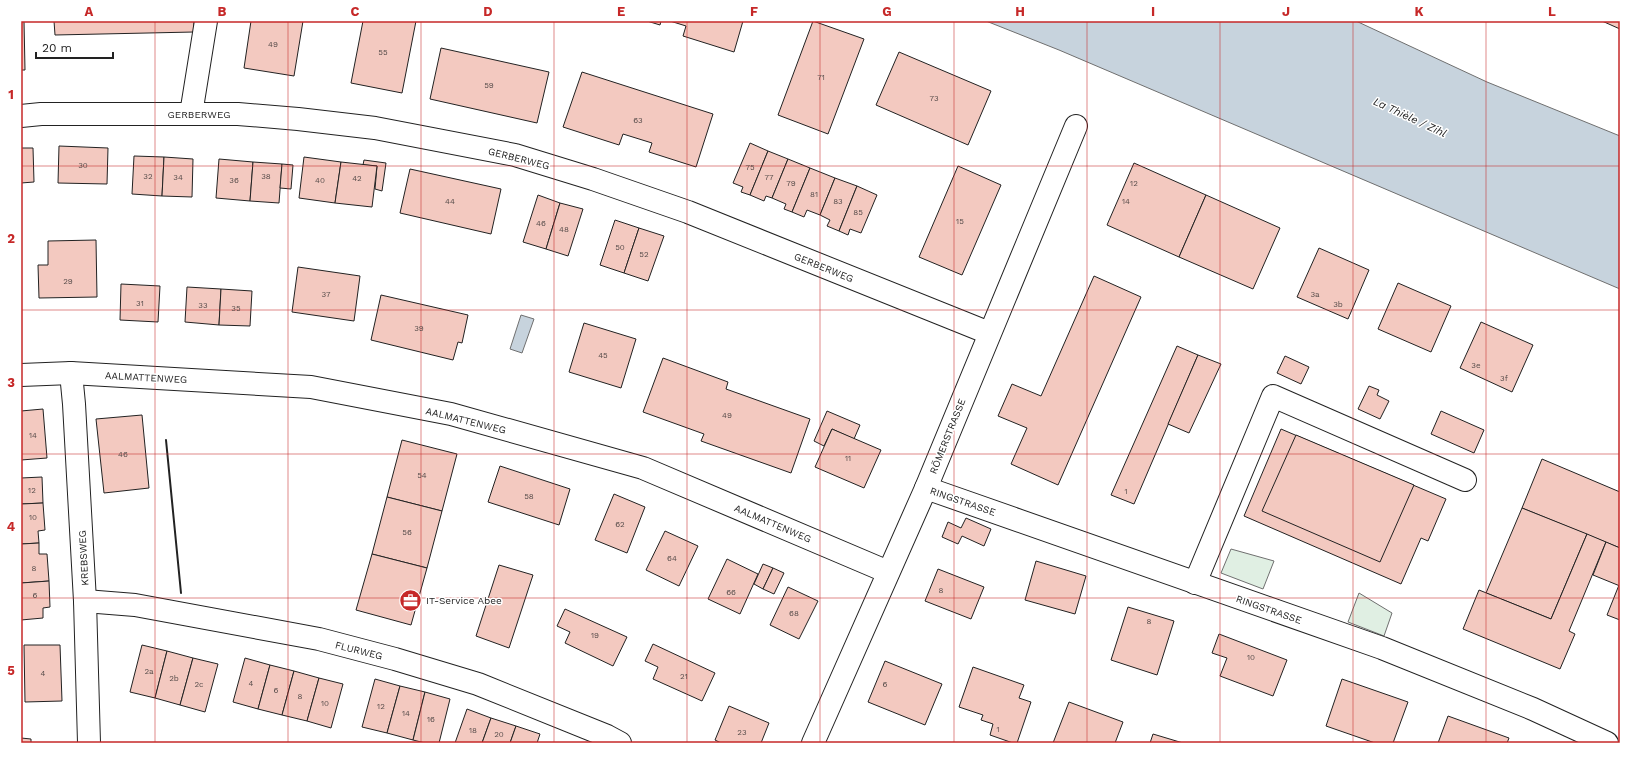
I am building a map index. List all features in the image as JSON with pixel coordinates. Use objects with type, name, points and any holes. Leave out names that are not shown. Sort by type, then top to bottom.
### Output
[{"type":"street","points":[[191,114],[206,21]]},
{"type":"street","name":"GERBERWEG","points":[[21,116],[238,114],[375,128],[515,155],[593,179],[688,212],[989,333]]},
{"type":"street","name":"RÖMERSTRASSE","points":[[813,743],[926,488],[1076,126]]},
{"type":"street","name":"AALMATTENWEG","points":[[21,375],[71,373],[311,387],[451,414],[643,468],[888,572]]},
{"type":"street","name":"KREBSWEG","points":[[71,373],[85,601],[89,743]]},
{"type":"street","points":[[1195,583],[1273,396],[1466,480]]},
{"type":"street","name":"RINGSTRASSE","points":[[926,488],[1382,648],[1533,709],[1607,743]]},
{"type":"street","name":"FLURWEG","points":[[85,601],[135,604],[319,640],[395,659],[478,684],[607,736],[620,743]]},
{"type":"green space","points":[[1231,549],[1274,561],[1263,589],[1221,573]]},
{"type":"green space","points":[[1359,593],[1392,613],[1384,636],[1348,622]]},
{"type":"water","name":"La Thièle / Zihl","points":[[986,21],[1356,21],[1487,82],[1620,136],[1620,289],[1059,50]]},
{"type":"water","points":[[521,315],[534,319],[522,353],[510,349]]},
{"type":"building","points":[[21,21],[24,21],[25,70],[21,70]]},
{"type":"building","points":[[54,21],[194,21],[194,32],[55,35]]},
{"type":"building","points":[[251,21],[303,21],[294,76],[244,68]]},
{"type":"building","points":[[363,21],[416,21],[402,93],[351,83]]},
{"type":"building","points":[[647,21],[661,21],[660,25]]},
{"type":"building","points":[[670,21],[743,21],[734,52],[683,36],[686,26]]},
{"type":"building","points":[[813,21],[864,39],[828,134],[778,115]]},
{"type":"building","points":[[1602,21],[1620,21],[1620,29]]},
{"type":"building","points":[[441,48],[549,72],[537,123],[430,99]]},
{"type":"building","points":[[899,52],[991,91],[968,145],[876,105]]},
{"type":"building","points":[[582,72],[713,114],[696,167],[649,152],[652,143],[623,134],[619,145],[563,127]]},
{"type":"building","points":[[750,143],[768,151],[750,195],[741,192],[743,187],[733,183]]},
{"type":"building","points":[[59,146],[108,148],[107,184],[58,183]]},
{"type":"building","points":[[21,148],[33,148],[34,182],[21,183]]},
{"type":"building","points":[[768,151],[788,159],[772,198],[766,196],[764,201],[750,195]]},
{"type":"building","points":[[134,156],[164,157],[162,196],[132,194]]},
{"type":"building","points":[[164,157],[193,159],[192,197],[162,196]]},
{"type":"building","points":[[304,157],[341,162],[335,203],[299,198]]},
{"type":"building","points":[[219,159],[253,162],[250,201],[216,198]]},
{"type":"building","points":[[788,159],[810,168],[792,212],[784,209],[786,204],[772,198]]},
{"type":"building","points":[[364,160],[386,163],[382,191],[375,189],[377,166],[363,165]]},
{"type":"building","points":[[253,162],[282,164],[279,203],[250,201]]},
{"type":"building","points":[[341,162],[377,166],[372,207],[335,203]]},
{"type":"building","points":[[1134,163],[1206,195],[1179,257],[1107,225]]},
{"type":"building","points":[[282,164],[293,165],[291,189],[280,188]]},
{"type":"building","points":[[958,166],[1001,185],[962,275],[919,257]]},
{"type":"building","points":[[810,168],[835,178],[820,215],[807,210],[804,217],[792,212]]},
{"type":"building","points":[[410,169],[501,189],[491,234],[400,213]]},
{"type":"building","points":[[835,178],[857,186],[839,231],[827,226],[830,220],[820,215]]},
{"type":"building","points":[[857,186],[877,195],[861,233],[850,229],[848,235],[839,231]]},
{"type":"building","points":[[538,195],[560,203],[546,249],[523,242]]},
{"type":"building","points":[[1206,195],[1280,228],[1253,289],[1179,257]]},
{"type":"building","points":[[560,203],[583,209],[568,256],[546,249]]},
{"type":"building","points":[[615,220],[639,228],[624,273],[600,265]]},
{"type":"building","points":[[639,228],[664,236],[648,281],[624,273]]},
{"type":"building","points":[[96,240],[97,297],[39,298],[38,265],[48,265],[48,241]]},
{"type":"building","points":[[1319,248],[1369,270],[1348,319],[1297,297]]},
{"type":"building","points":[[298,267],[360,276],[354,321],[292,312]]},
{"type":"building","points":[[1094,276],[1141,297],[1058,485],[1011,464],[1027,428],[998,416],[1012,384],[1041,396]]},
{"type":"building","points":[[1398,283],[1451,306],[1431,352],[1378,329]]},
{"type":"building","points":[[121,284],[160,286],[158,322],[120,320]]},
{"type":"building","points":[[187,287],[221,289],[219,325],[185,322]]},
{"type":"building","points":[[221,289],[252,291],[250,326],[219,325]]},
{"type":"building","points":[[381,295],[468,315],[462,343],[458,342],[453,360],[371,340]]},
{"type":"building","points":[[1481,322],[1533,345],[1512,392],[1460,368]]},
{"type":"building","points":[[584,323],[636,339],[621,388],[569,372]]},
{"type":"building","points":[[1177,346],[1198,355],[1134,504],[1111,495]]},
{"type":"building","points":[[1198,355],[1221,364],[1189,433],[1168,424]]},
{"type":"building","points":[[1285,356],[1309,367],[1301,384],[1277,373]]},
{"type":"building","points":[[663,358],[728,382],[726,389],[810,419],[791,473],[701,441],[704,434],[643,412]]},
{"type":"building","points":[[1369,386],[1379,390],[1377,395],[1389,401],[1380,419],[1358,409]]},
{"type":"building","points":[[43,409],[47,458],[21,460],[21,411]]},
{"type":"building","points":[[827,411],[860,425],[854,439],[832,429],[824,446],[814,441]]},
{"type":"building","points":[[1441,411],[1484,430],[1474,453],[1431,434]]},
{"type":"building","points":[[142,415],[149,488],[104,493],[96,419]]},
{"type":"building","points":[[832,429],[881,450],[864,488],[815,467]]},
{"type":"building","points":[[1281,429],[1446,499],[1428,541],[1421,538],[1401,584],[1244,516]]},
{"type":"building","points":[[1296,435],[1414,485],[1380,562],[1262,511]]},
{"type":"building","points":[[402,440],[457,454],[442,511],[387,497]]},
{"type":"building","points":[[1542,459],[1620,492],[1620,548],[1522,508]]},
{"type":"building","points":[[500,466],[570,489],[559,525],[488,502]]},
{"type":"building","points":[[42,477],[43,503],[21,504],[21,478]]},
{"type":"building","points":[[614,494],[645,507],[627,553],[595,540]]},
{"type":"building","points":[[387,497],[442,511],[427,568],[372,554]]},
{"type":"building","points":[[43,503],[45,530],[38,531],[39,543],[21,544],[21,504]]},
{"type":"building","points":[[1522,508],[1587,534],[1551,619],[1486,593]]},
{"type":"building","points":[[966,518],[991,529],[984,546],[962,536],[958,544],[942,537],[948,522],[961,528]]},
{"type":"building","points":[[665,531],[698,546],[679,586],[646,570]]},
{"type":"building","points":[[1587,534],[1606,542],[1569,631],[1575,634],[1560,669],[1463,629],[1479,590],[1551,619]]},
{"type":"building","points":[[1606,542],[1620,548],[1620,586],[1593,575]]},
{"type":"building","points":[[39,543],[39,554],[47,554],[49,581],[21,583],[21,544]]},
{"type":"building","points":[[372,554],[427,568],[411,625],[356,610]]},
{"type":"building","points":[[727,559],[758,574],[740,614],[708,599]]},
{"type":"building","points":[[1036,561],[1086,576],[1075,614],[1025,600]]},
{"type":"building","points":[[763,564],[773,568],[763,589],[754,584]]},
{"type":"building","points":[[499,565],[533,575],[509,648],[476,636]]},
{"type":"building","points":[[773,568],[784,573],[774,594],[763,589]]},
{"type":"building","points":[[938,569],[984,587],[971,619],[925,601]]},
{"type":"building","points":[[49,581],[50,607],[43,608],[43,618],[21,620],[21,583]]},
{"type":"building","points":[[1619,585],[1620,586],[1620,620],[1607,615]]},
{"type":"building","points":[[788,587],[818,601],[799,639],[770,625]]},
{"type":"building","points":[[1128,607],[1174,621],[1157,675],[1111,660]]},
{"type":"building","points":[[565,609],[627,637],[613,666],[565,643],[570,632],[557,626]]},
{"type":"building","points":[[1219,634],[1287,660],[1273,696],[1220,676],[1227,658],[1212,653]]},
{"type":"building","points":[[653,644],[715,673],[702,701],[653,679],[658,667],[645,661]]},
{"type":"building","points":[[24,645],[60,645],[62,701],[25,702]]},
{"type":"building","points":[[142,645],[167,651],[155,698],[130,692]]},
{"type":"building","points":[[167,651],[193,658],[180,705],[155,698]]},
{"type":"building","points":[[193,658],[218,664],[205,712],[180,705]]},
{"type":"building","points":[[245,658],[270,665],[258,709],[233,702]]},
{"type":"building","points":[[885,661],[942,684],[925,725],[868,702]]},
{"type":"building","points":[[270,665],[294,671],[282,715],[258,709]]},
{"type":"building","points":[[973,667],[1024,685],[1019,698],[1031,702],[1017,743],[990,735],[993,724],[981,720],[983,715],[959,707]]},
{"type":"building","points":[[294,671],[319,678],[307,721],[282,715]]},
{"type":"building","points":[[319,678],[343,684],[331,728],[307,721]]},
{"type":"building","points":[[375,679],[400,686],[387,733],[362,727]]},
{"type":"building","points":[[1342,679],[1408,702],[1393,743],[1375,743],[1326,726]]},
{"type":"building","points":[[400,686],[425,692],[413,740],[387,733]]},
{"type":"building","points":[[425,692],[450,699],[439,743],[425,743],[413,740]]},
{"type":"building","points":[[1069,702],[1123,722],[1115,743],[1053,743]]},
{"type":"building","points":[[729,706],[769,723],[761,743],[721,743],[715,740]]},
{"type":"building","points":[[467,709],[491,718],[482,743],[455,743]]},
{"type":"building","points":[[1448,716],[1509,738],[1507,743],[1438,743]]},
{"type":"building","points":[[491,718],[516,726],[510,743],[482,743]]},
{"type":"building","points":[[516,726],[540,734],[537,743],[510,743]]},
{"type":"building","points":[[1153,734],[1183,743],[1150,743]]},
{"type":"building","points":[[21,738],[31,739],[31,743],[21,743]]},
{"type":"wall","points":[[166,440],[181,593]]},
{"type":"place","name":"IT-Service Abee","points":[[411,600]]}]
